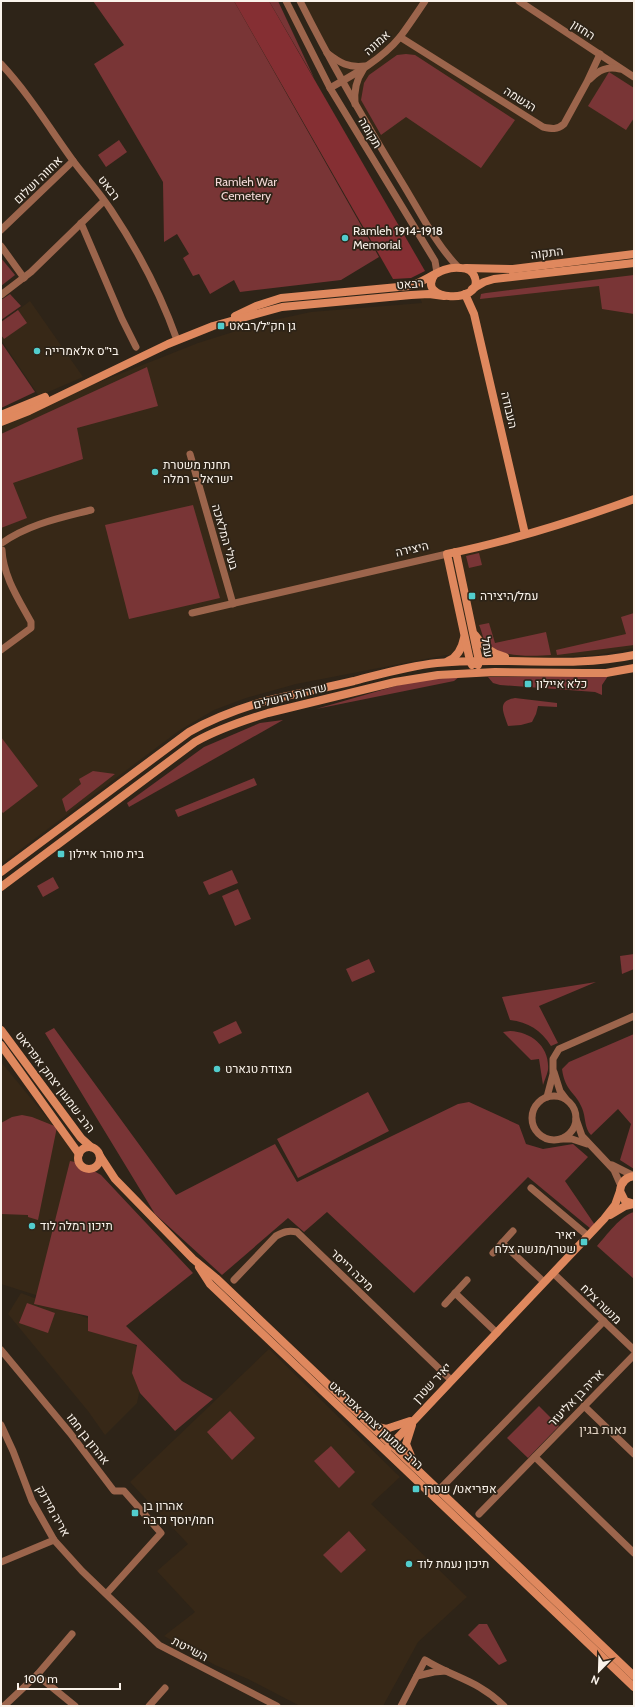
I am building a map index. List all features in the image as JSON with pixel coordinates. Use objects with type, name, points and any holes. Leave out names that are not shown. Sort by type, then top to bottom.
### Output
[{"type":"street","name":"תקומה","points":[[286,1],[330,88],[435,262],[436,274]]},
{"type":"street","name":"תקומה","points":[[300,1],[342,82],[437,242],[460,268]]},
{"type":"street","name":"אמונה","points":[[330,88],[367,66],[387,50],[400,37],[425,1]]},
{"type":"street","name":"החזון","points":[[519,1],[634,77]]},
{"type":"street","name":"הגשמה","points":[[400,37],[543,127],[551,129],[560,127],[564,124],[588,82],[600,54]]},
{"type":"street","points":[[326,52],[341,63],[348,66],[355,68],[367,66]]},
{"type":"street","name":"רבאט","points":[[1,64],[17,81],[56,135],[73,162],[104,201],[123,230],[157,292],[177,340]]},
{"type":"street","points":[[356,106],[355,88],[359,76],[367,66]]},
{"type":"street","points":[[588,82],[598,71],[603,69],[616,68],[626,71]]},
{"type":"street","name":"אחווה ושלום","points":[[1,230],[73,162]]},
{"type":"street","points":[[1,294],[24,278],[104,201]]},
{"type":"street","points":[[81,223],[122,319],[136,347]]},
{"type":"street","points":[[1,246],[24,278]]},
{"type":"street","name":"התקוה","points":[[460,268],[513,269],[634,254]]},
{"type":"street","name":"התקוה","points":[[468,292],[484,282],[494,279],[634,263]]},
{"type":"street","points":[[446,268],[460,268],[471,271],[476,278],[475,284],[468,292],[455,297],[444,296],[438,293],[432,286],[432,280],[436,274],[446,268]]},
{"type":"street","name":"רבאט","points":[[1,422],[29,411],[84,383],[177,340],[269,301],[297,296],[409,286],[425,281],[436,274]]},
{"type":"street","name":"העבודה","points":[[468,292],[525,534]]},
{"type":"street","name":"רבאט","points":[[213,326],[282,307],[418,294],[444,296]]},
{"type":"street","name":"רבאט","points":[[1,415],[84,383]]},
{"type":"street","name":"בעלי המלאכה","points":[[190,454],[233,604]]},
{"type":"street","name":"היצירה","points":[[192,613],[456,552],[525,534],[602,511],[634,499]]},
{"type":"street","points":[[7,576],[3,563],[2,547],[14,534],[42,522],[91,510]]},
{"type":"street","name":"עמל","points":[[456,552],[479,661],[476,672]]},
{"type":"street","name":"עמל","points":[[448,554],[470,661],[476,672]]},
{"type":"street","points":[[1,568],[7,576],[31,622],[31,628],[1,650]]},
{"type":"street","points":[[473,631],[480,643],[491,652],[521,661]]},
{"type":"street","points":[[444,662],[456,656],[461,649],[464,635]]},
{"type":"street","name":"שדרות ירושלים","points":[[1,872],[164,749],[205,722],[265,701],[392,671],[444,662],[604,661],[634,655]]},
{"type":"street","name":"שדרות ירושלים","points":[[1,887],[176,755],[211,733],[268,713],[395,682],[424,677],[476,672],[584,674],[634,668]]},
{"type":"street","points":[[620,670],[634,673]]},
{"type":"street","points":[[547,1097],[553,1060],[559,1049],[634,1016]]},
{"type":"street","name":"הרב שמעון יצחק אפריאט","points":[[1,1030],[81,1138],[91,1147]]},
{"type":"street","name":"הרב שמעון יצחק אפריאט","points":[[1,1045],[78,1154]]},
{"type":"street","points":[[553,1067],[558,1085],[575,1112],[579,1131],[589,1144],[609,1163],[619,1178],[620,1188],[625,1201],[633,1204]]},
{"type":"street","points":[[566,1099],[556,1096],[547,1097],[539,1102],[535,1108],[532,1119],[533,1123],[538,1132],[546,1138],[572,1139],[589,1144]]},
{"type":"street","points":[[560,1139],[569,1134],[576,1119]]},
{"type":"street","points":[[91,1147],[97,1150],[100,1156],[99,1163],[96,1167],[89,1169],[82,1167],[78,1161],[78,1154],[84,1148],[91,1147]]},
{"type":"street","name":"הרב שמעון יצחק אפריאט","points":[[100,1156],[115,1179],[193,1259],[216,1278],[368,1422],[388,1447],[417,1469],[440,1490],[634,1676]]},
{"type":"street","points":[[609,1163],[634,1176]]},
{"type":"street","name":"הרב שמעון יצחק אפריאט","points":[[96,1167],[115,1179]]},
{"type":"street","points":[[620,1188],[626,1179],[634,1176]]},
{"type":"street","points":[[532,1188],[588,1236]]},
{"type":"street","name":"יאיר שטרן","points":[[388,1447],[604,1219],[614,1205],[620,1188]]},
{"type":"street","name":"יאיר שטרן","points":[[604,1219],[618,1209],[633,1204]]},
{"type":"street","name":"מיכה רייסר","points":[[234,1280],[276,1236],[284,1232],[297,1232],[451,1380]]},
{"type":"street","points":[[493,1253],[513,1232]]},
{"type":"street","points":[[502,1243],[544,1282]]},
{"type":"street","name":"הרב שמעון יצחק אפריאט","points":[[193,1259],[210,1284],[388,1447],[634,1687]]},
{"type":"street","name":"מנשה צלח","points":[[553,1273],[634,1350]]},
{"type":"street","points":[[445,1304],[467,1280]]},
{"type":"street","points":[[455,1293],[497,1333]]},
{"type":"street","points":[[440,1490],[604,1321]]},
{"type":"street","name":"אהרון בן חמו","points":[[1,1350],[70,1434],[114,1491],[124,1491],[161,1533],[106,1593]]},
{"type":"street","name":"אריה בן אליעזר","points":[[479,1514],[634,1355]]},
{"type":"street","points":[[584,1406],[634,1454]]},
{"type":"street","points":[[368,1422],[375,1427],[386,1429],[415,1419]]},
{"type":"street","points":[[415,1419],[407,1436],[406,1444],[408,1453],[417,1469]]},
{"type":"street","name":"אריה מידנק","points":[[1,1425],[14,1451],[32,1501],[54,1540],[82,1571],[106,1593]]},
{"type":"street","points":[[535,1457],[633,1550]]},
{"type":"street","points":[[1,1562],[54,1540]]},
{"type":"street","name":"השייטת","points":[[106,1593],[159,1645],[277,1706]]},
{"type":"street","points":[[4,1706],[37,1675],[72,1634]]},
{"type":"street","points":[[401,1706],[425,1660],[486,1690],[504,1706]]},
{"type":"street","points":[[417,1676],[442,1671],[453,1673]]},
{"type":"street","points":[[37,1675],[75,1706]]},
{"type":"street","points":[[149,1706],[165,1688]]},
{"type":"shaded area","points":[[234,1],[269,1],[425,271],[411,278],[393,279]]},
{"type":"shaded area","points":[[302,1],[634,1],[634,648],[596,655],[511,659],[446,655],[296,684],[246,698],[214,710],[180,730],[1,864],[1,421],[198,343],[265,322],[311,312],[422,303],[413,281],[454,261],[378,140]]},
{"type":"shaded area","points":[[30,301],[83,377],[39,396],[1,340],[1,323]]},
{"type":"shaded area","name":"תיכון רמלה לוד","points":[[1,1062],[76,1153],[76,1164],[42,1297],[1,1284]]},
{"type":"shaded area","points":[[21,1293],[106,1325],[147,1354],[137,1403],[105,1435],[88,1411],[8,1314]]},
{"type":"shaded area","points":[[269,1349],[400,1477],[371,1504],[467,1597],[418,1642],[383,1706],[300,1706],[248,1679],[215,1665],[164,1636],[195,1612],[157,1571],[188,1544],[130,1482]]},
{"type":"green space","name":"Ramleh War Cemetery","points":[[93,1],[234,1],[379,257],[341,280],[240,292],[234,280],[210,294],[199,274],[193,276],[183,258],[189,254],[177,234],[164,242],[163,182],[94,64],[124,45]]},
{"type":"green space","points":[[269,1],[278,1],[314,78]]},
{"type":"green space","points":[[397,55],[415,55],[515,120],[481,168],[406,117],[381,135],[361,100],[364,83],[369,75]]},
{"type":"green space","points":[[609,72],[634,88],[634,118],[626,130],[588,106]]},
{"type":"green space","points":[[119,140],[127,152],[106,167],[98,155]]},
{"type":"green space","points":[[1,258],[15,275],[1,286]]},
{"type":"green space","points":[[634,275],[634,314],[602,309],[599,286],[480,299],[481,294],[486,293]]},
{"type":"green space","points":[[10,294],[21,306],[1,320],[1,300]]},
{"type":"green space","points":[[18,310],[27,323],[4,339],[1,335],[1,322]]},
{"type":"green space","points":[[1,342],[35,392],[1,408]]},
{"type":"green space","points":[[147,367],[158,406],[77,428],[83,459],[13,483],[27,518],[1,528],[1,434]]},
{"type":"green space","points":[[193,505],[220,598],[129,619],[105,525]]},
{"type":"green space","points":[[479,553],[482,565],[469,568],[466,556]]},
{"type":"green space","points":[[634,613],[634,645],[557,655],[556,650],[626,634],[621,617]]},
{"type":"green space","points":[[489,623],[495,643],[546,632],[551,655],[525,656],[505,653],[497,650],[489,645],[484,639],[479,625]]},
{"type":"green space","points":[[608,676],[602,685],[602,695],[595,692],[500,685],[493,683],[488,677]]},
{"type":"green space","points":[[459,677],[454,681],[316,709],[399,685],[424,680]]},
{"type":"green space","points":[[515,698],[557,703],[557,707],[538,706],[532,722],[508,726],[503,712],[503,705],[505,702]]},
{"type":"green space","points":[[283,720],[129,807],[127,803],[204,747],[260,723]]},
{"type":"green space","points":[[1,737],[38,786],[3,813],[1,811]]},
{"type":"green space","points":[[93,771],[115,774],[66,812],[62,799],[81,784],[79,779]]},
{"type":"green space","points":[[254,778],[257,785],[178,817],[175,810]]},
{"type":"green space","points":[[232,870],[238,883],[209,895],[203,882]]},
{"type":"green space","points":[[53,877],[59,888],[43,897],[37,886]]},
{"type":"green space","points":[[238,889],[251,919],[235,926],[222,896]]},
{"type":"green space","points":[[634,954],[634,969],[622,974],[620,956]]},
{"type":"green space","points":[[369,959],[375,972],[352,982],[346,969]]},
{"type":"green space","points":[[596,982],[539,1006],[558,1043],[551,1046],[543,1035],[534,1028],[517,1021],[510,1020],[502,997]]},
{"type":"green space","points":[[236,1021],[242,1033],[219,1044],[213,1032]]},
{"type":"green space","points":[[54,1028],[176,1195],[275,1144],[297,1182],[458,1104],[469,1102],[519,1125],[526,1144],[543,1149],[573,1144],[588,1157],[565,1181],[595,1225],[591,1229],[528,1177],[414,1293],[327,1212],[304,1232],[288,1218],[222,1275],[155,1214],[45,1033]]},
{"type":"green space","points":[[510,1031],[526,1034],[538,1042],[543,1048],[548,1062],[548,1070],[543,1085],[539,1059],[531,1060],[503,1032]]},
{"type":"green space","points":[[634,1034],[634,1169],[620,1160],[631,1124],[618,1109],[591,1135],[587,1129],[580,1103],[568,1087],[563,1077],[562,1069],[569,1062]]},
{"type":"green space","points":[[368,1092],[389,1131],[298,1178],[277,1139]]},
{"type":"green space","points":[[22,1115],[32,1117],[57,1127],[38,1220],[28,1217],[28,1215],[1,1214],[1,1123],[12,1117]]},
{"type":"green space","points":[[70,1161],[75,1162],[83,1170],[94,1171],[101,1175],[193,1273],[126,1326],[182,1381],[213,1399],[175,1431],[140,1393],[132,1373],[137,1345],[88,1331],[88,1316],[34,1304]]},
{"type":"green space","points":[[634,1212],[634,1279],[597,1246],[619,1221]]},
{"type":"green space","points":[[27,1303],[55,1313],[48,1333],[19,1323]]},
{"type":"green space","points":[[539,1406],[559,1426],[528,1458],[507,1438]]},
{"type":"green space","points":[[230,1411],[255,1438],[232,1460],[207,1432]]},
{"type":"green space","points":[[331,1446],[355,1472],[339,1488],[314,1461]]},
{"type":"green space","points":[[349,1531],[366,1550],[341,1573],[323,1555]]},
{"type":"green space","points":[[479,1624],[487,1624],[507,1661],[499,1665],[468,1635]]},
{"type":"place","name":"Ramleh 1914-1918 Memorial","points":[[345,238]]},
{"type":"place","name":"גן חק״ל/רבאט","points":[[221,326]]},
{"type":"place","name":"בי\"ס אלאמרייה","points":[[37,351]]},
{"type":"place","name":"תחנת משטרת ישראל - רמלה","points":[[155,472]]},
{"type":"place","name":"עמל/היצירה","points":[[472,596]]},
{"type":"place","name":"כלא איילון","points":[[528,684]]},
{"type":"place","name":"בית סוהר איילון","points":[[61,854]]},
{"type":"place","name":"מצודת טגארט","points":[[217,1069]]},
{"type":"place","name":"תיכון רמלה לוד","points":[[32,1226]]},
{"type":"place","name":"יאיר שטרן/מנשה צלח","points":[[584,1242]]},
{"type":"place","name":"אפריאט/ שטרן","points":[[416,1489]]},
{"type":"place","name":"אהרון בן חמו/יוסף נדבה","points":[[135,1513]]},
{"type":"place","name":"תיכון נעמת לוד","points":[[409,1564]]},
{"type":"district","name":"נאות בגין","points":[[603,1429]]}]
